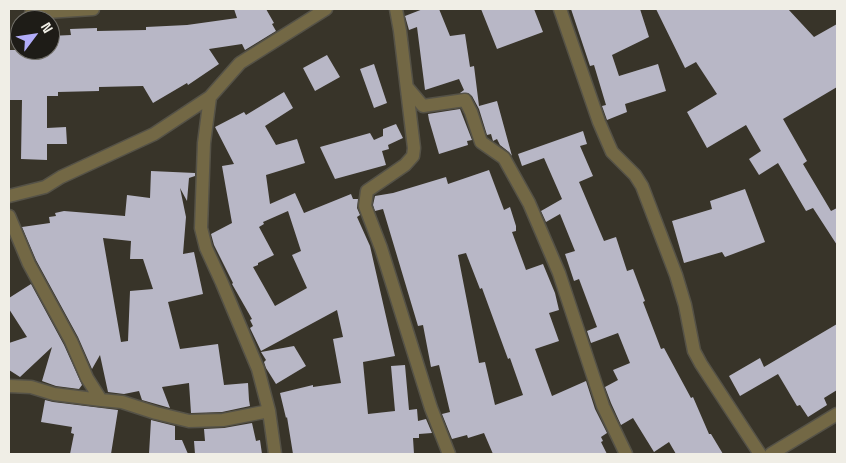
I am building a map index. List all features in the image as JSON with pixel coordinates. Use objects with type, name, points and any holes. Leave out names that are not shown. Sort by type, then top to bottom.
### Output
[{"type":"street","points":[[60,12],[93,9]]},
{"type":"street","points":[[9,196],[45,187],[60,177],[154,134],[210,97],[240,63],[326,9]]},
{"type":"street","points":[[396,9],[407,87],[414,148],[413,156],[405,165],[367,191],[365,206],[381,248],[431,408],[449,454]]},
{"type":"street","points":[[560,9],[608,144],[612,152],[635,175],[642,186],[676,275],[685,305],[694,350],[701,364],[760,454]]},
{"type":"street","points":[[407,87],[423,106],[465,100],[472,112],[481,142],[504,158],[528,203],[559,273],[603,406],[626,454]]},
{"type":"street","points":[[210,97],[204,143],[201,228],[206,248],[258,369],[269,411],[275,454]]},
{"type":"street","points":[[9,216],[29,264],[71,341],[87,378],[101,400]]},
{"type":"street","points":[[9,386],[31,386],[54,394],[122,402],[189,421],[223,420],[269,411]]},
{"type":"street","points":[[771,454],[837,414]]},
{"type":"building","points":[[234,9],[266,9],[276,31],[245,50],[242,44],[209,49],[219,64],[188,85],[187,83],[153,103],[143,86],[99,87],[99,91],[58,92],[58,96],[47,96],[47,128],[66,127],[67,144],[47,144],[47,160],[21,159],[22,100],[9,100],[9,50],[10,60],[60,60],[60,36],[71,35],[70,29],[97,28],[97,31],[146,30],[146,27],[187,25],[237,18]]},
{"type":"building","points":[[423,9],[439,9],[450,36],[465,34],[470,67],[474,66],[479,106],[497,101],[512,156],[500,145],[497,139],[493,141],[491,134],[487,135],[479,109],[472,96],[468,93],[460,93],[464,90],[459,79],[425,90],[417,27],[409,30],[405,16]]},
{"type":"building","points":[[481,9],[534,9],[543,32],[497,49]]},
{"type":"building","points":[[571,9],[640,9],[649,37],[612,55],[619,76],[658,64],[666,91],[625,104],[627,112],[607,120],[602,106],[606,105],[594,65],[590,66]]},
{"type":"building","points":[[656,9],[788,9],[814,37],[837,24],[837,87],[783,119],[807,161],[803,164],[831,211],[837,208],[837,245],[813,208],[806,211],[778,163],[759,175],[749,159],[761,151],[746,125],[707,148],[687,112],[717,94],[696,62],[685,68]]},
{"type":"building","points":[[327,55],[340,77],[315,91],[303,68]]},
{"type":"building","points":[[374,64],[387,103],[374,108],[360,69]]},
{"type":"building","points":[[284,92],[293,108],[265,126],[276,145],[297,139],[305,163],[266,175],[270,204],[295,193],[304,213],[351,194],[353,199],[358,199],[357,208],[360,215],[357,217],[370,246],[395,356],[363,362],[368,414],[395,411],[391,366],[405,365],[409,410],[417,409],[418,421],[426,419],[432,433],[419,434],[419,438],[413,438],[414,454],[293,454],[287,417],[280,393],[313,385],[313,387],[341,383],[333,339],[343,337],[337,310],[261,351],[250,328],[253,326],[250,320],[252,319],[232,284],[211,234],[232,223],[222,166],[234,164],[215,127],[244,112],[246,115]],"holes":[[[288,211],[301,251],[292,255],[307,288],[275,306],[253,267],[274,255],[259,227],[264,224],[263,222]]]},
{"type":"building","points":[[460,109],[472,140],[467,141],[468,145],[439,154],[428,114]]},
{"type":"building","points":[[396,124],[403,138],[388,145],[389,149],[382,151],[386,165],[335,179],[320,147],[370,133],[374,140],[383,136],[383,129]]},
{"type":"building","points":[[583,131],[587,144],[580,146],[593,176],[579,182],[604,241],[616,237],[627,271],[633,269],[661,349],[664,348],[691,398],[693,397],[709,434],[711,434],[723,454],[676,454],[669,442],[654,452],[633,418],[621,425],[611,403],[605,387],[618,380],[613,370],[630,363],[618,333],[591,343],[587,331],[597,327],[579,279],[574,281],[565,254],[575,251],[560,214],[546,222],[541,211],[562,199],[544,158],[522,166],[518,154]]},
{"type":"building","points":[[489,170],[504,210],[510,207],[516,226],[516,231],[512,232],[526,270],[543,264],[555,293],[559,310],[549,313],[559,341],[535,349],[552,396],[586,381],[595,409],[607,433],[601,437],[603,441],[601,442],[607,454],[493,454],[484,433],[468,438],[467,435],[452,439],[442,414],[450,412],[439,365],[431,367],[423,325],[418,326],[383,209],[375,211],[373,205],[375,196],[393,193],[446,177],[448,184]],"holes":[[[466,253],[480,289],[482,288],[523,395],[495,405],[485,362],[479,363],[458,255]]]},
{"type":"building","points":[[151,171],[195,173],[195,176],[189,178],[187,201],[180,188],[186,217],[183,254],[194,252],[203,294],[168,302],[180,349],[218,344],[224,385],[248,383],[250,406],[222,412],[191,413],[189,383],[162,387],[170,408],[142,400],[139,391],[124,394],[108,392],[100,355],[92,369],[78,337],[36,260],[22,227],[50,223],[49,217],[56,216],[55,213],[64,211],[125,216],[127,195],[150,198]],"holes":[[[103,238],[131,241],[130,259],[143,259],[153,289],[130,291],[128,341],[121,342]]]},
{"type":"building","points":[[745,189],[765,242],[725,257],[722,252],[684,263],[672,221],[712,209],[710,201]]},
{"type":"building","points":[[31,284],[64,345],[82,385],[79,389],[56,386],[42,381],[52,347],[20,377],[9,370],[9,343],[27,337],[9,309],[9,298]]},
{"type":"building","points":[[837,324],[837,390],[824,398],[827,405],[808,417],[800,405],[797,406],[778,374],[740,396],[729,376],[760,358],[764,367]]},
{"type":"building","points":[[294,346],[306,366],[276,384],[266,368],[264,362],[266,360],[261,352]]},
{"type":"building","points":[[45,400],[118,410],[111,454],[70,454],[74,434],[71,433],[72,427],[41,422]]},
{"type":"building","points":[[151,420],[175,426],[175,440],[182,440],[188,454],[149,454]]},
{"type":"building","points":[[252,423],[256,441],[260,440],[262,454],[195,454],[194,441],[205,441],[204,429]]}]
